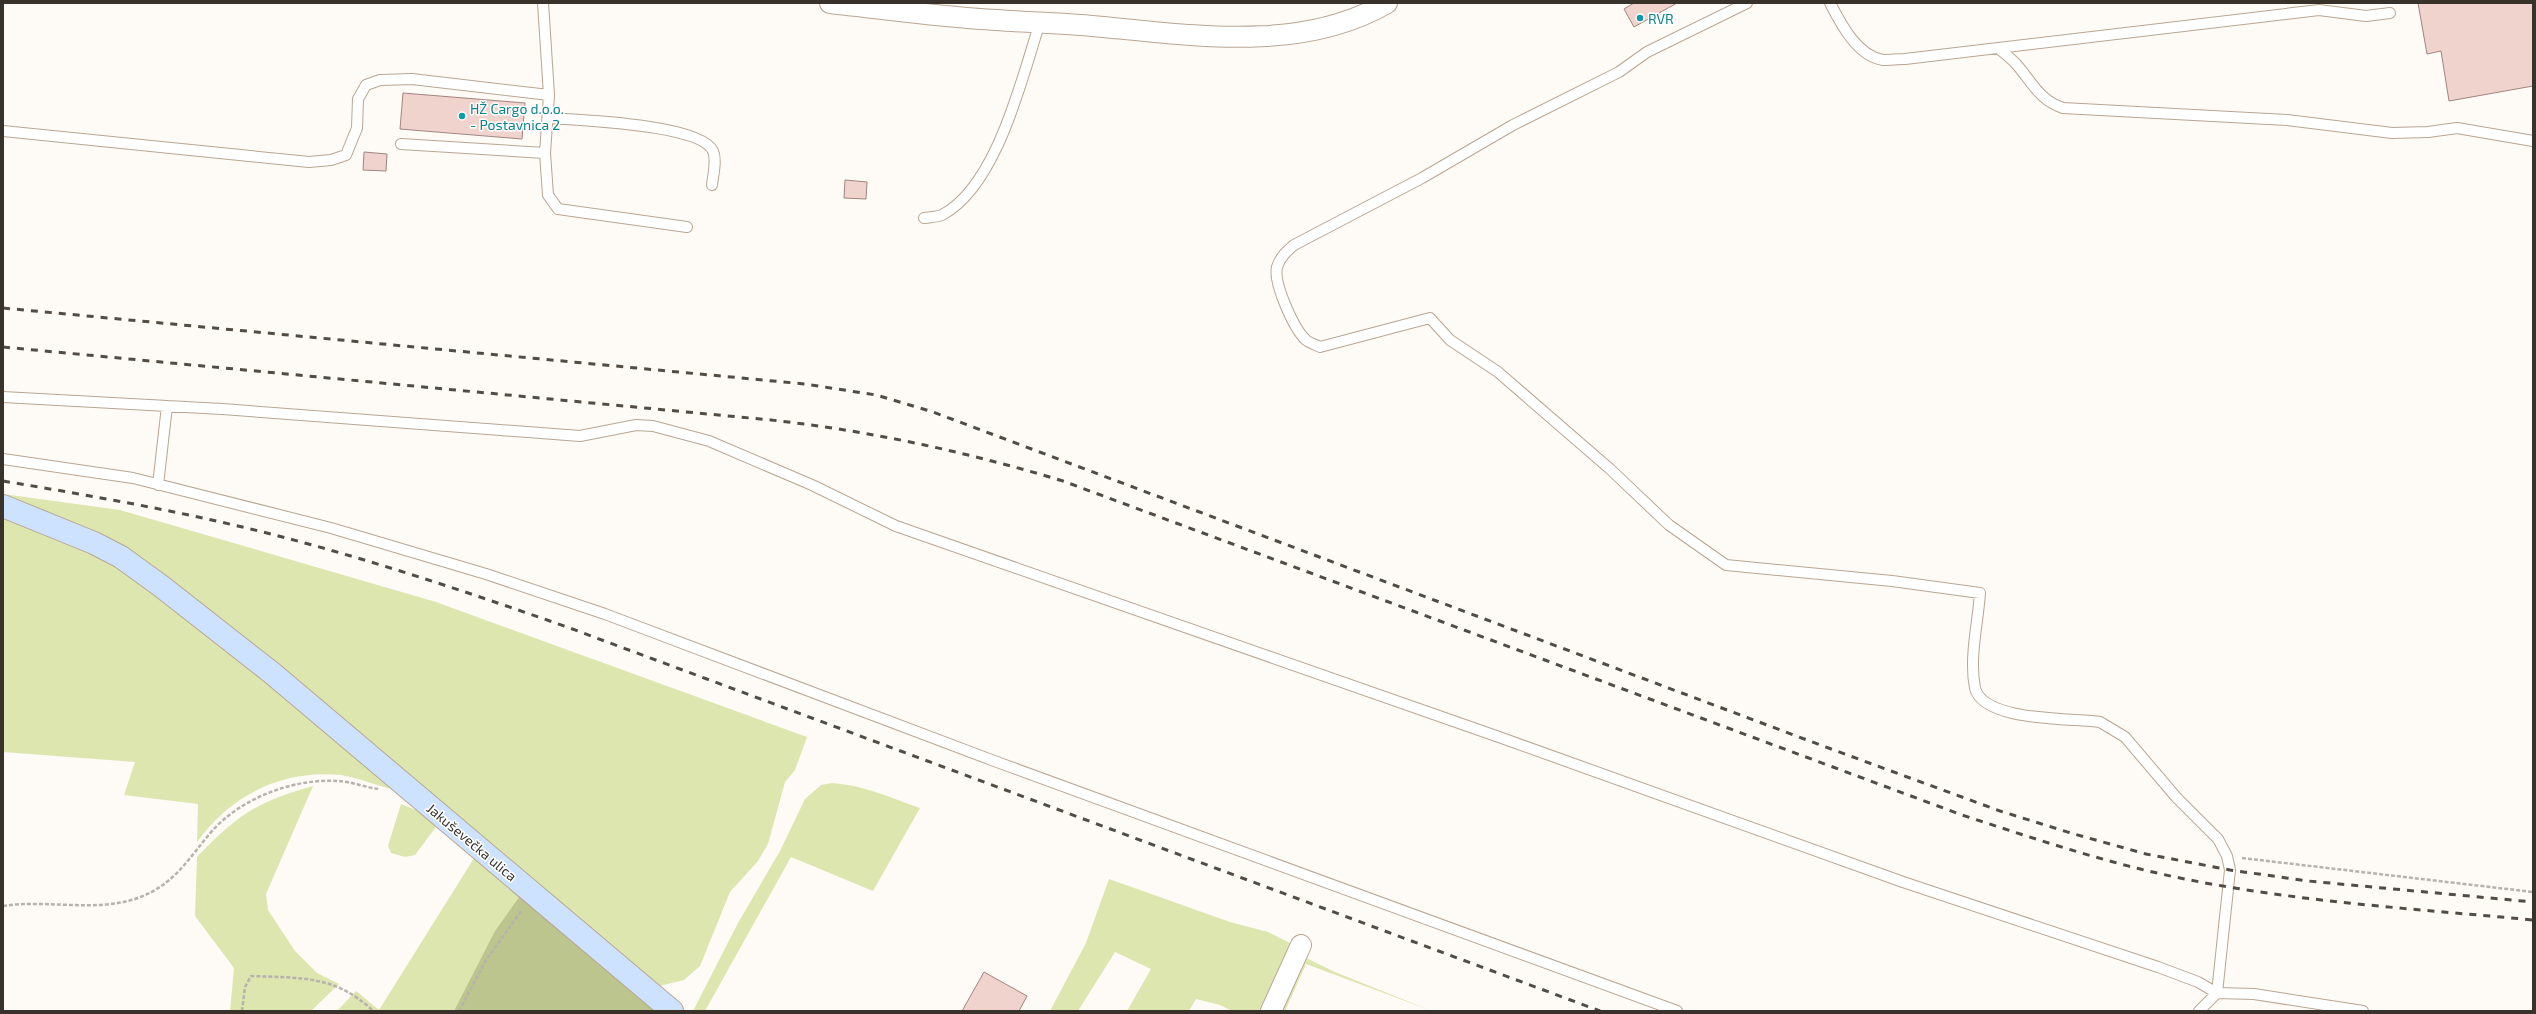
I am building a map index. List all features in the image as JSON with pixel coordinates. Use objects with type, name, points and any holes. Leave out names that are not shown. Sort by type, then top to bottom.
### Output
[{"type":"main road","name":"Jakuševečka ulica","points":[[3,506],[68,530],[121,558],[161,586],[272,674],[672,1011]]},
{"type":"street","points":[[830,3],[996,20],[1226,36],[1273,35],[1327,28],[1373,11],[1387,3]]},
{"type":"street","points":[[1271,1011],[1301,945]]},
{"type":"lane","points":[[543,3],[549,95],[545,153],[548,195],[558,209],[687,227]]},
{"type":"lane","points":[[1747,3],[1647,52],[1619,72],[1513,124],[1422,178],[1294,244],[1283,255],[1277,267],[1277,280],[1293,320],[1307,341],[1320,347],[1430,318],[1450,340],[1498,372],[1621,479],[1670,525],[1726,565],[1892,581],[1980,593],[1974,656],[1976,690],[1982,699],[1995,708],[2020,715],[2100,722],[2111,727],[2125,737],[2176,797],[2218,839],[2227,856],[2230,870],[2229,887],[2217,993],[2199,1011]]},
{"type":"lane","points":[[1830,3],[1842,26],[1864,52],[1882,60],[1905,60],[2319,10],[2366,16],[2390,13]]},
{"type":"lane","points":[[924,218],[941,215],[961,200],[979,177],[1003,138],[1040,22]]},
{"type":"lane","points":[[1998,48],[2016,64],[2050,104],[2063,108],[2287,120],[2392,133],[2428,132],[2457,128],[2533,141]]},
{"type":"lane","points":[[3,131],[309,162],[331,160],[346,155],[357,128],[358,99],[366,85],[380,80],[412,79],[549,95]]},
{"type":"lane","points":[[548,118],[632,125],[694,136],[708,144],[714,152],[712,185]]},
{"type":"lane","points":[[401,144],[545,153]]},
{"type":"lane","points":[[3,397],[167,406],[580,436],[636,425],[653,426],[709,441],[812,485],[896,526],[1507,740],[1895,879],[2158,967],[2198,982],[2217,993],[2254,994],[2363,1011]]},
{"type":"lane","points":[[158,485],[167,406]]},
{"type":"lane","points":[[3,459],[133,478],[331,528],[486,574],[598,612],[990,759],[1677,1011]]},
{"type":"path","points":[[3,906],[27,902],[113,905],[139,898],[182,870],[214,829],[241,805],[298,784],[340,781],[384,791]]},
{"type":"path","points":[[2227,856],[2533,892]]},
{"type":"path","points":[[459,1011],[486,960],[517,914],[537,897]]},
{"type":"path","points":[[242,1011],[245,987],[251,976],[310,978],[341,987],[360,998],[373,1011]]},
{"type":"green space","points":[[3,494],[120,510],[436,602],[807,737],[795,770],[785,782],[768,844],[758,861],[730,892],[700,966],[684,980],[655,987],[249,645],[3,497]]},
{"type":"green space","points":[[3,515],[112,563],[211,636],[399,791],[341,775],[319,774],[298,776],[278,781],[242,799],[226,811],[211,825],[197,842],[198,804],[124,795],[135,762],[3,752]]},
{"type":"green space","points":[[832,783],[866,789],[920,808],[873,891],[791,857],[705,1011],[693,1011],[738,923],[780,851],[805,799],[821,785]]},
{"type":"green space","points":[[313,786],[266,894],[268,910],[295,951],[317,973],[339,984],[311,1011],[230,1011],[234,968],[195,916],[197,857],[224,830],[262,804]]},
{"type":"green space","points":[[401,804],[421,812],[439,823],[415,855],[405,857],[391,853],[388,846]]},
{"type":"green space","points":[[476,855],[529,900],[456,1011],[337,1011],[356,991],[379,1010]]},
{"type":"green space","points":[[1109,879],[1230,922],[1268,932],[1294,945],[1263,1011],[1232,1011],[1220,1005],[1196,999],[1189,1011],[1127,1011],[1151,969],[1115,952],[1078,1011],[1050,1011],[1086,943]]},
{"type":"green space","points":[[522,893],[661,1011],[454,1011],[495,931]]},
{"type":"green space","points":[[1304,957],[1335,972],[1432,1011],[1306,964],[1285,1011],[1277,1011]]},
{"type":"building","name":"RVR","points":[[1634,3],[1677,3],[1634,27],[1624,9]]},
{"type":"building","points":[[2418,3],[2533,3],[2533,86],[2449,101],[2441,51],[2427,54]]},
{"type":"building","name":"HŽ Cargo d.o.o. - Postavnica 2","points":[[403,93],[525,103],[522,139],[400,129]]},
{"type":"building","points":[[364,152],[387,154],[386,171],[363,170]]},
{"type":"building","points":[[845,180],[867,182],[866,199],[844,198]]},
{"type":"building","points":[[984,972],[1027,996],[1019,1011],[962,1011]]},
{"type":"railway","points":[[3,308],[805,384],[876,395],[933,412],[2000,811],[2074,834],[2146,854],[2230,870],[2308,881],[2533,902]]},
{"type":"railway","points":[[3,347],[771,420],[882,436],[955,452],[1063,481],[1962,815],[2073,850],[2157,873],[2271,894],[2358,904],[2533,920]]},
{"type":"railway","points":[[3,481],[75,493],[255,530],[395,569],[567,627],[1600,1011]]},
{"type":"place","name":"RVR","points":[[1640,18]]},
{"type":"place","name":"HŽ Cargo d.o.o. - Postavnica 2","points":[[462,116]]}]
